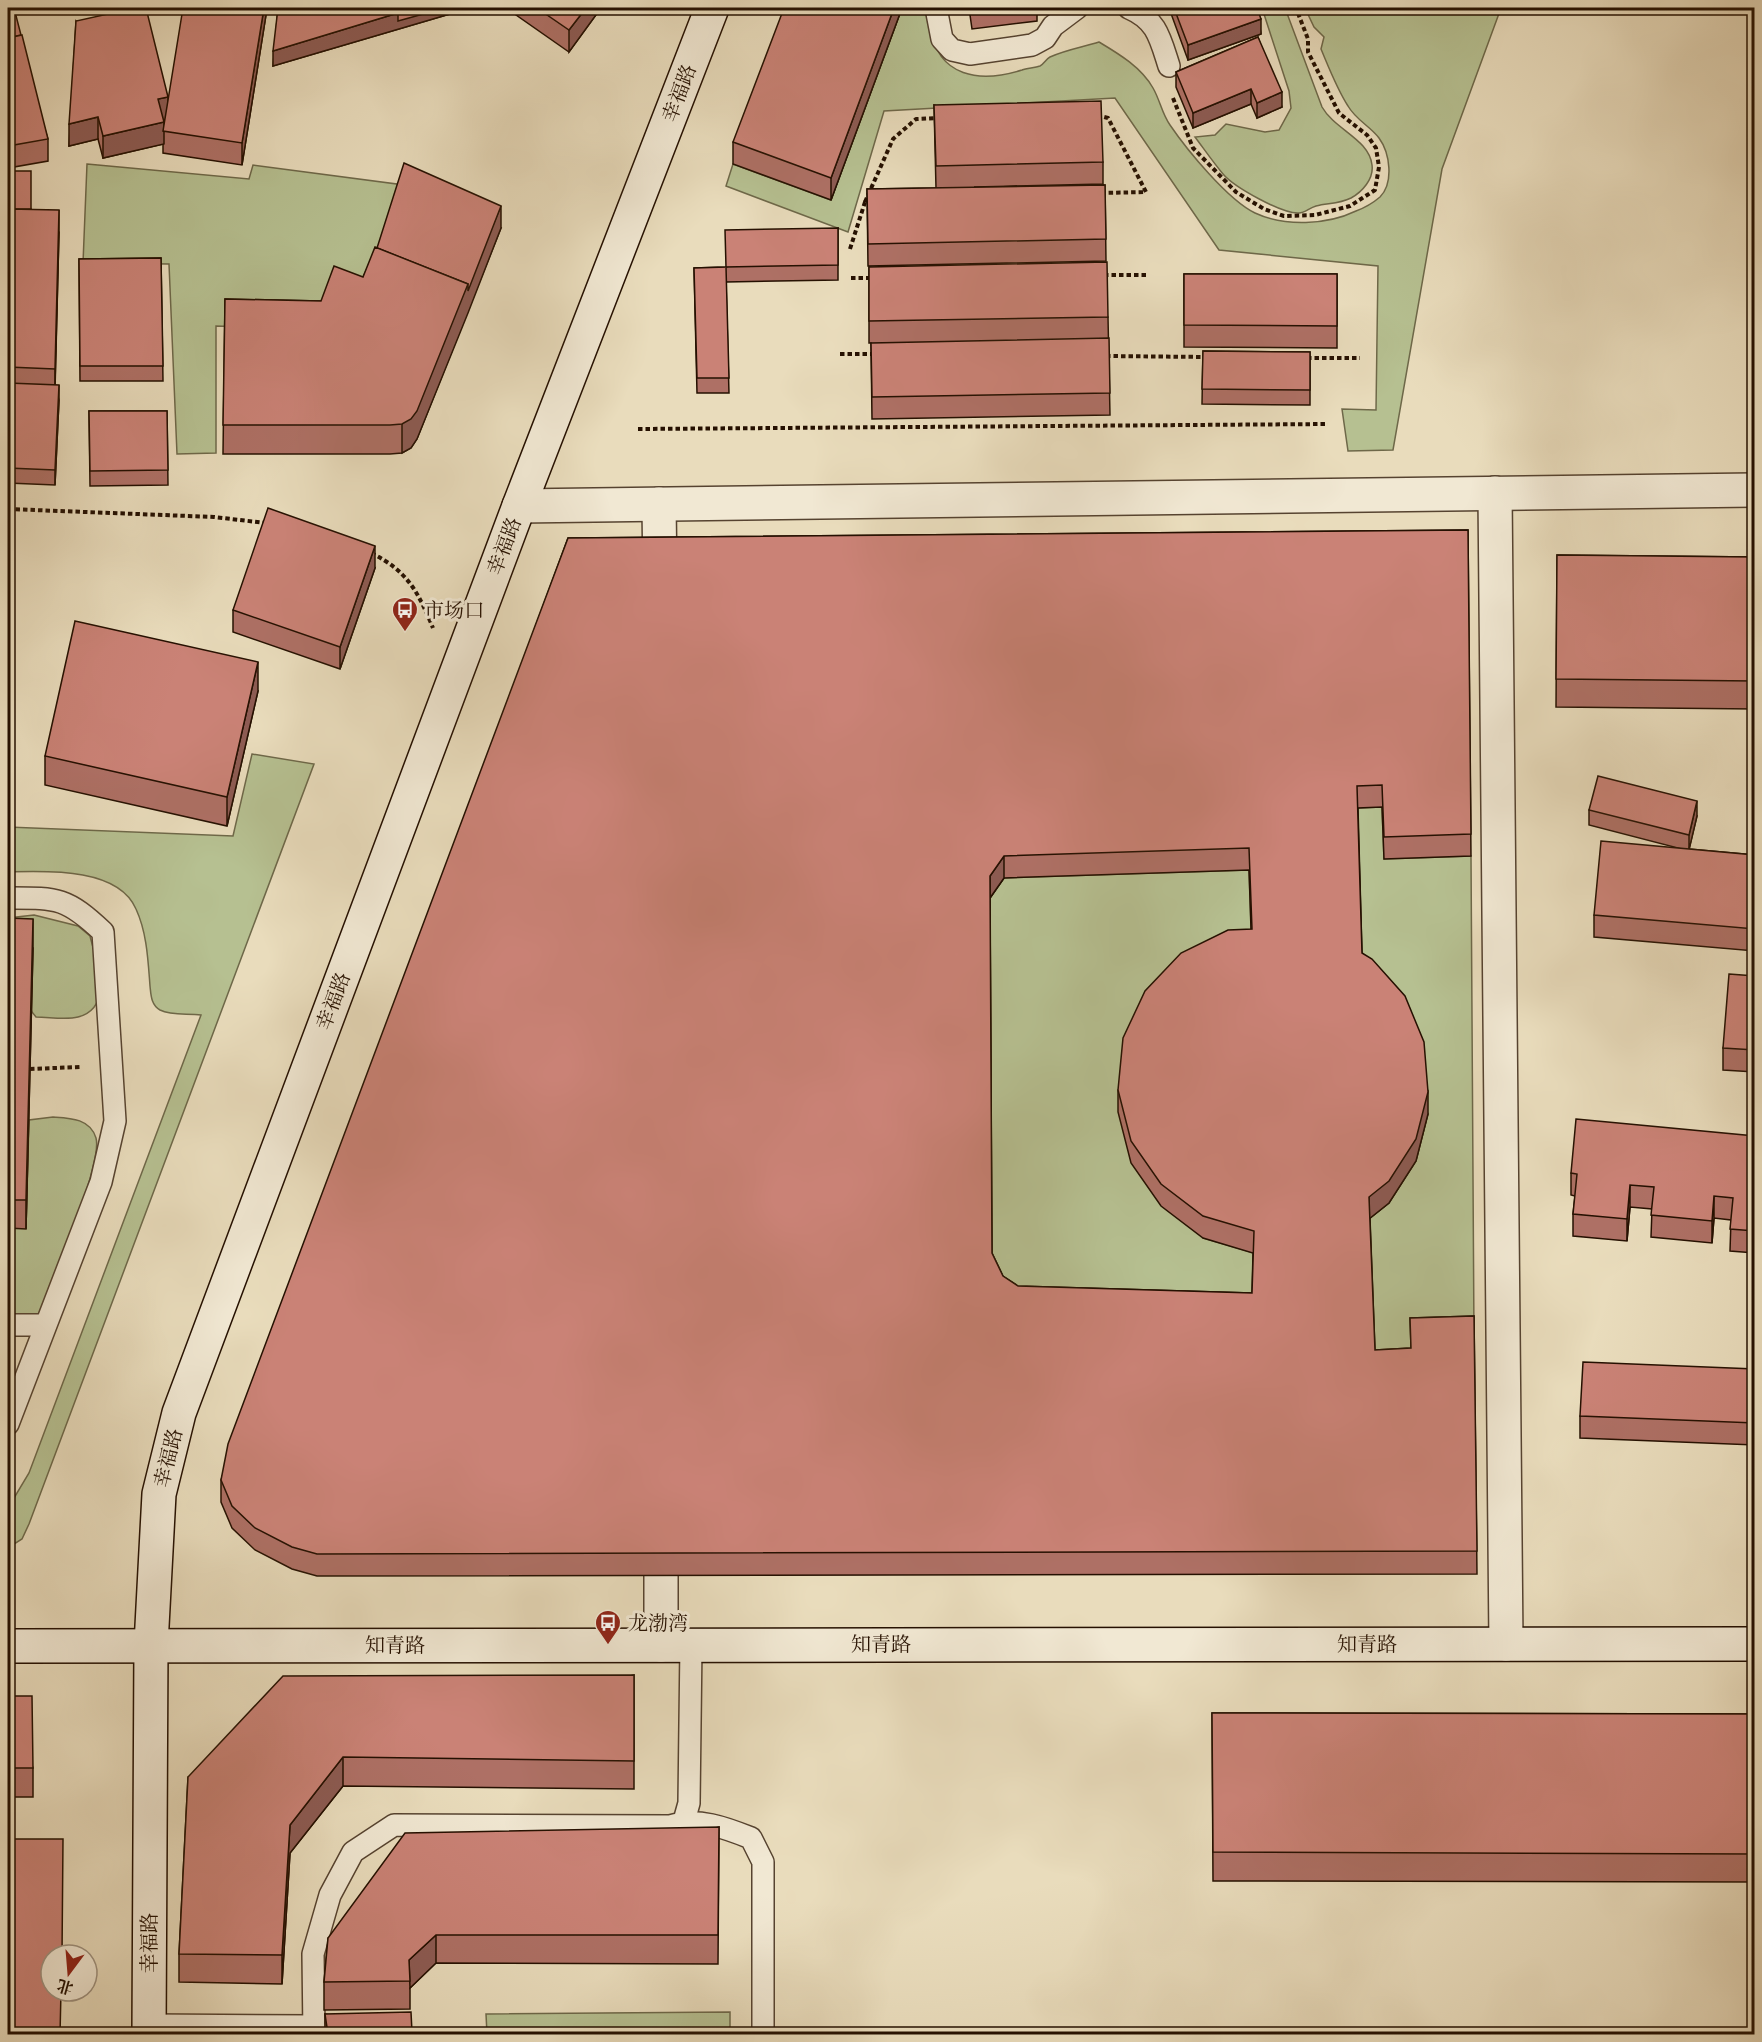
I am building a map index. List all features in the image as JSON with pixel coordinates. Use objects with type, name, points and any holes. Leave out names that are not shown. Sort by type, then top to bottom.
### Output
[{"type":"main road","name":"幸福路","points":[[149,2030],[151,1646],[159,1494],[179,1413],[519,506],[712,8]]},
{"type":"main road","points":[[519,506],[1755,490]]},
{"type":"main road","points":[[1495,493],[1506,1644]]},
{"type":"main road","points":[[659,504],[660,607]]},
{"type":"main road","points":[[661,1503],[676,1644]]},
{"type":"main road","name":"知青路","points":[[8,1646],[1755,1644]]},
{"type":"lane","points":[[936,8],[942,39],[952,50],[970,54],[1032,45],[1045,38],[1053,26],[1077,8]]},
{"type":"lane","points":[[1129,8],[1145,15],[1159,33],[1169,66]]},
{"type":"lane","points":[[8,898],[52,898],[81,912],[103,932],[114,1066],[115,1121],[111,1148],[8,1424]]},
{"type":"lane","points":[[8,1324],[45,1325]]},
{"type":"lane","points":[[676,1644],[689,1803],[684,1821]]},
{"type":"lane","points":[[149,2030],[314,2030],[313,1954],[330,1895],[353,1851],[394,1826],[670,1826],[684,1821],[730,1830],[752,1838],[763,1862],[763,2034]]},
{"type":"path","points":[[1169,66],[1170,89],[1193,148],[1236,192],[1284,216],[1315,215],[1350,206],[1376,190],[1379,168],[1376,148],[1367,135],[1339,113],[1308,52],[1308,39],[1296,8]]},
{"type":"path","points":[[1087,112],[1108,118],[1146,192],[1100,193]]},
{"type":"path","points":[[850,249],[865,202],[893,139],[916,119],[939,118]]},
{"type":"path","points":[[865,202],[882,199]]},
{"type":"path","points":[[1101,276],[1149,275]]},
{"type":"path","points":[[851,278],[875,278]]},
{"type":"path","points":[[840,354],[878,354]]},
{"type":"path","points":[[1104,356],[1209,357]]},
{"type":"path","points":[[1302,358],[1360,358]]},
{"type":"path","points":[[638,429],[1328,424]]},
{"type":"path","points":[[8,509],[214,517],[276,525]]},
{"type":"path","points":[[360,549],[393,564],[418,594],[436,636]]},
{"type":"path","points":[[30,1069],[114,1066]]},
{"type":"green space","points":[[902,8],[944,8],[930,27],[935,44],[942,57],[952,66],[977,76],[1006,74],[1038,67],[1049,58],[1068,50],[1099,42],[1122,56],[1148,80],[1177,135],[1209,174],[1244,207],[1279,221],[1306,222],[1345,216],[1371,203],[1384,191],[1389,168],[1383,144],[1351,111],[1340,93],[1321,49],[1324,37],[1314,27],[1305,8],[1501,8],[1442,169],[1393,450],[1348,451],[1342,409],[1376,410],[1378,266],[1219,250],[1115,98],[884,111],[848,232],[726,186],[733,164],[831,200]]},
{"type":"green space","points":[[1262,8],[1285,8],[1322,107],[1335,122],[1365,148],[1370,156],[1372,170],[1369,180],[1363,189],[1351,198],[1316,206],[1301,213],[1282,209],[1237,186],[1219,169],[1195,137],[1215,135],[1226,124],[1265,132],[1279,130],[1291,108],[1289,91]]},
{"type":"green space","points":[[87,164],[249,179],[253,165],[404,185],[375,276],[321,329],[216,326],[216,453],[177,454],[169,264],[83,263]]},
{"type":"green space","points":[[252,754],[314,764],[29,1524],[22,1539],[8,1548],[8,1508],[29,1473],[201,1015],[170,1013],[160,1010],[153,1003],[143,927],[127,895],[114,885],[80,874],[42,871],[8,872],[8,827],[233,836]]},
{"type":"green space","points":[[1382,807],[1384,859],[1471,856],[1474,1338],[1411,1370],[1375,1372],[1369,1219],[1389,1203],[1362,975],[1357,808]]},
{"type":"green space","points":[[1249,870],[1252,951],[1203,1238],[1254,1253],[1252,1315],[1018,1308],[992,1275],[990,898],[1004,878]]},
{"type":"green space","points":[[34,915],[78,926],[90,936],[99,970],[100,994],[96,1004],[89,1012],[78,1017],[63,1018],[36,1017],[32,1012],[8,947],[8,918]]},
{"type":"green space","points":[[53,1117],[78,1120],[93,1131],[96,1138],[96,1152],[92,1173],[74,1226],[37,1319],[8,1318],[8,1228],[26,1228],[29,1120]]},
{"type":"green space","points":[[730,2012],[730,2034],[487,2034],[486,2014]]},
{"type":"building","points":[[8,8],[14,8],[21,35],[8,38]]},
{"type":"building","points":[[135,8],[146,8],[168,97],[158,99],[164,122],[103,136],[98,117],[69,124],[76,21]]},
{"type":"building","points":[[183,8],[264,8],[242,143],[163,131]]},
{"type":"building","points":[[278,8],[396,8],[398,13],[273,51]]},
{"type":"building","points":[[396,8],[445,8],[398,21]]},
{"type":"building","points":[[537,8],[586,8],[569,30]]},
{"type":"building","points":[[784,8],[894,8],[831,178],[733,142]]},
{"type":"building","points":[[971,8],[1022,8],[972,14]]},
{"type":"building","points":[[1174,8],[1257,8],[1261,19],[1188,45]]},
{"type":"building","points":[[22,35],[48,139],[8,146],[8,38]]},
{"type":"building","points":[[1258,37],[1282,92],[1257,103],[1251,89],[1193,113],[1176,72]]},
{"type":"building","points":[[1101,101],[1103,162],[936,166],[934,105]]},
{"type":"building","points":[[404,163],[501,206],[468,291],[468,284],[377,248]]},
{"type":"building","points":[[8,171],[31,171],[31,209],[8,209]]},
{"type":"building","points":[[1105,185],[1106,239],[868,244],[867,189]]},
{"type":"building","points":[[8,209],[59,210],[55,369],[8,367]]},
{"type":"building","points":[[838,228],[838,265],[726,267],[725,230]]},
{"type":"building","points":[[375,247],[468,284],[417,411],[411,419],[402,424],[390,425],[223,425],[225,299],[321,301],[334,266],[363,277]]},
{"type":"building","points":[[161,258],[163,366],[80,366],[79,259]]},
{"type":"building","points":[[1107,262],[1108,317],[869,321],[869,267]]},
{"type":"building","points":[[726,267],[729,378],[697,378],[694,268]]},
{"type":"building","points":[[1184,274],[1337,274],[1337,326],[1184,325]]},
{"type":"building","points":[[1109,338],[1110,393],[872,397],[871,343]]},
{"type":"building","points":[[1203,351],[1310,352],[1310,390],[1202,389]]},
{"type":"building","points":[[8,383],[59,385],[55,470],[8,468]]},
{"type":"building","points":[[89,411],[167,411],[168,470],[90,471]]},
{"type":"building","points":[[268,508],[375,546],[340,647],[233,610]]},
{"type":"building","points":[[1468,530],[1471,834],[1384,837],[1382,785],[1357,786],[1362,953],[1372,959],[1405,996],[1424,1042],[1428,1092],[1416,1139],[1389,1181],[1369,1197],[1375,1350],[1411,1348],[1410,1318],[1474,1316],[1477,1551],[317,1554],[292,1547],[255,1528],[232,1506],[221,1480],[228,1444],[568,538]],"holes":[[[1249,848],[1252,929],[1228,930],[1181,953],[1145,991],[1123,1038],[1118,1090],[1131,1141],[1161,1184],[1203,1216],[1254,1231],[1252,1293],[1018,1286],[1003,1276],[992,1253],[990,876],[1004,856]]]},
{"type":"building","points":[[1557,555],[1755,557],[1755,681],[1556,679]]},
{"type":"building","points":[[75,621],[258,662],[227,797],[45,756]]},
{"type":"building","points":[[1598,776],[1697,801],[1689,835],[1589,810]]},
{"type":"building","points":[[1601,841],[1755,855],[1755,929],[1594,915]]},
{"type":"building","points":[[8,918],[33,919],[26,1200],[8,1200]]},
{"type":"building","points":[[1729,974],[1755,976],[1755,1050],[1723,1048]]},
{"type":"building","points":[[1576,1119],[1755,1136],[1755,1231],[1730,1229],[1733,1198],[1714,1196],[1712,1221],[1651,1215],[1654,1187],[1630,1185],[1627,1219],[1573,1214],[1577,1174],[1571,1173]]},
{"type":"building","points":[[1583,1362],[1755,1369],[1755,1423],[1580,1416]]},
{"type":"building","points":[[634,1675],[634,1761],[343,1757],[290,1825],[282,1955],[179,1954],[188,1777],[283,1676]]},
{"type":"building","points":[[8,1696],[32,1696],[33,1768],[8,1768]]},
{"type":"building","points":[[1212,1713],[1755,1714],[1755,1854],[1213,1852]]},
{"type":"building","points":[[719,1827],[718,1935],[436,1935],[409,1960],[410,1981],[324,1982],[328,1938],[405,1833]]},
{"type":"building","points":[[8,1839],[63,1839],[62,1943],[39,1943],[39,2003],[61,2003],[60,2034],[8,2034]]},
{"type":"building","points":[[411,2012],[414,2034],[328,2034],[325,2014]]},
{"type":"place","name":"市场口","points":[[405,633]]},
{"type":"place","name":"龙渤湾","points":[[608,1646]]}]
